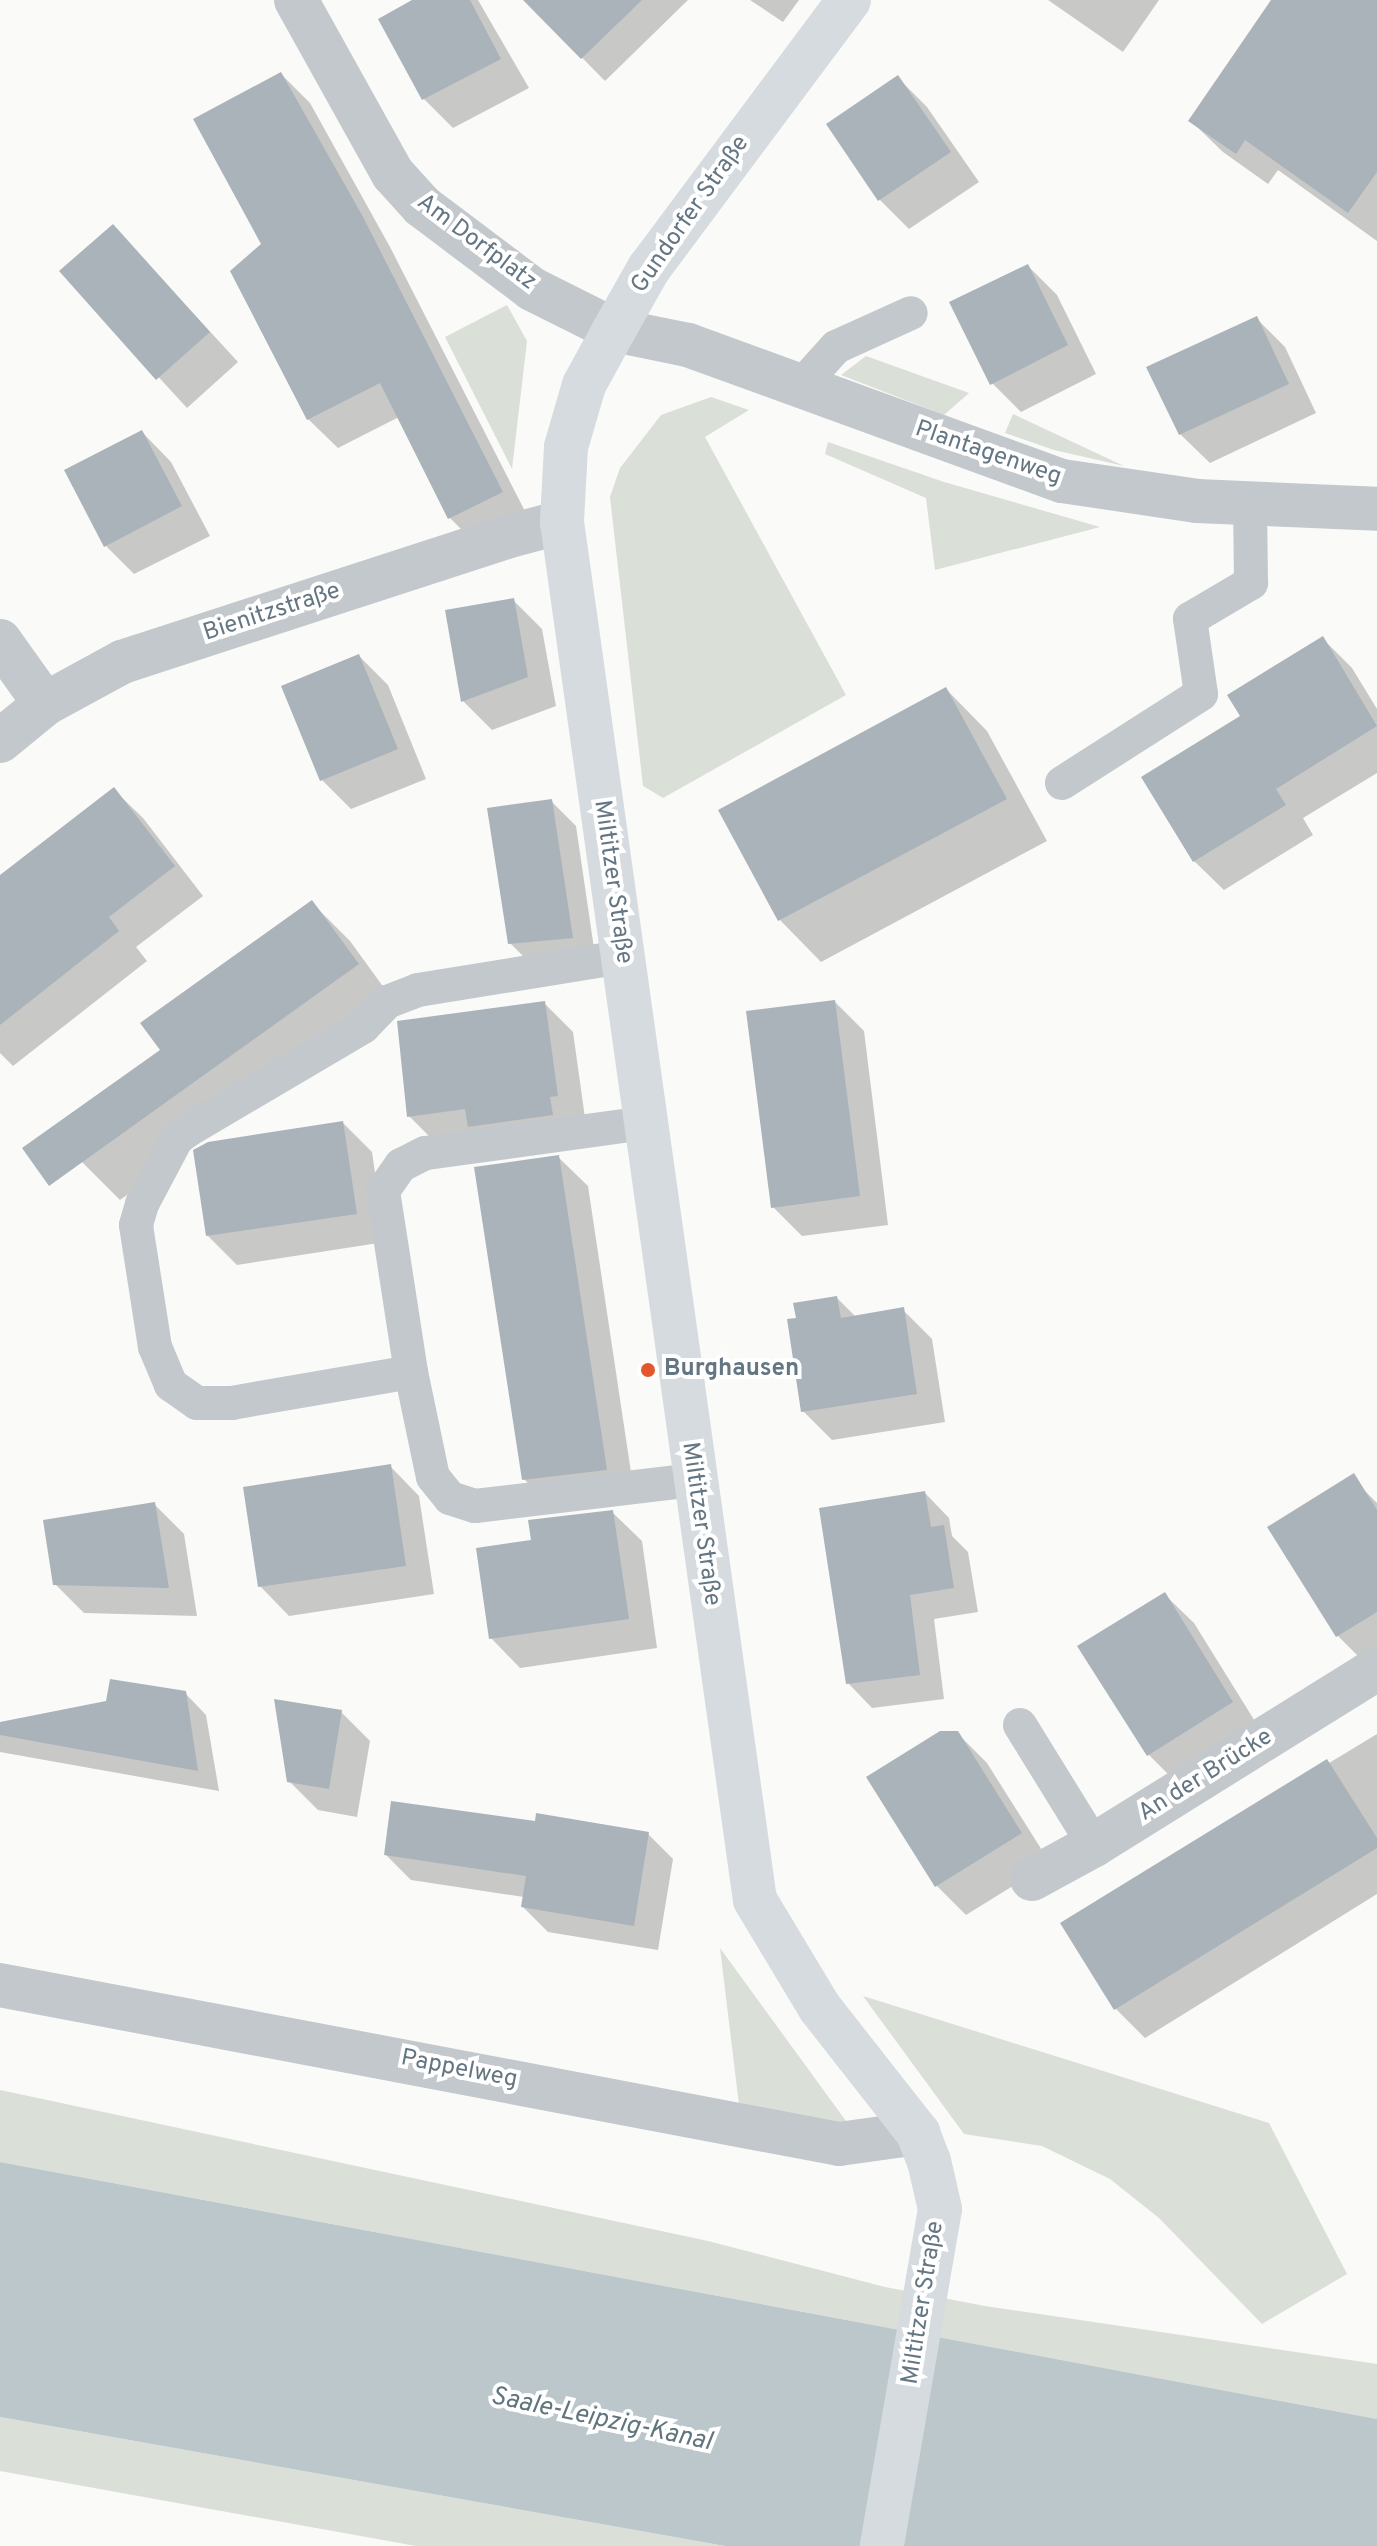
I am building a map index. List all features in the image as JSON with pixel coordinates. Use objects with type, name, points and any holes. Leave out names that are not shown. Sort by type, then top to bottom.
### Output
[{"type":"street","name":"Am Dorfplatz","points":[[296,0],[393,174],[422,206],[532,289],[614,330]]},
{"type":"street","name":"Gundorfer Straße","points":[[566,447],[584,385],[649,268],[849,0]]},
{"type":"street","name":"Plantagenweg","points":[[614,330],[688,345],[1062,481],[1128,494],[1250,504],[1377,509]]},
{"type":"street","name":"Miltitzer Straße","points":[[566,447],[562,522],[755,1900],[820,2008],[918,2133],[929,2161],[940,2209],[882,2546]]},
{"type":"street","name":"Bienitzstraße","points":[[0,741],[45,704],[122,662],[506,537],[562,522]]},
{"type":"street","points":[[0,641],[45,704]]},
{"type":"street","name":"An der Brücke","points":[[1032,1879],[1094,1845],[1377,1669]]},
{"type":"street","name":"Pappelweg","points":[[0,1985],[839,2144],[918,2133]]},
{"type":"lane","points":[[800,387],[836,347],[911,313]]},
{"type":"lane","points":[[1062,783],[1201,694],[1190,619],[1251,583],[1250,504]]},
{"type":"lane","points":[[411,1372],[232,1403],[197,1403],[171,1385],[155,1347],[136,1225],[142,1204],[178,1136],[363,1027],[387,1002],[418,990],[622,957]]},
{"type":"lane","points":[[645,1123],[425,1153],[401,1165],[383,1191],[411,1372],[433,1477],[450,1498],[475,1506],[694,1480]]},
{"type":"lane","points":[[1020,1725],[1094,1845]]},
{"type":"shaded area","points":[[507,305],[527,341],[512,469],[445,337]]},
{"type":"shaded area","points":[[866,356],[969,393],[944,415],[841,375]]},
{"type":"shaded area","points":[[711,397],[749,410],[705,437],[846,695],[663,798],[643,786],[610,497],[620,468],[661,415]]},
{"type":"shaded area","points":[[1013,414],[1124,466],[1054,450],[1005,433]]},
{"type":"shaded area","points":[[828,442],[944,482],[1100,527],[935,570],[926,498],[825,454]]},
{"type":"shaded area","points":[[720,1948],[846,2121],[836,2129],[740,2113]]},
{"type":"shaded area","points":[[863,1996],[1269,2123],[1347,2274],[1262,2324],[1159,2218],[1110,2179],[1042,2146],[964,2134]]},
{"type":"shaded area","points":[[0,2090],[708,2241],[885,2287],[985,2306],[1377,2364],[1377,2419],[0,2162]]},
{"type":"shaded area","points":[[0,2417],[725,2546],[416,2546],[0,2471]]},
{"type":"water","name":"Saale-Leipzig-Kanal","points":[[0,2162],[1377,2419],[1377,2546],[725,2546],[0,2417]]},
{"type":"building","points":[[412,0],[470,0],[501,59],[422,100],[378,19]]},
{"type":"building","points":[[523,0],[642,0],[581,59]]},
{"type":"building","points":[[1271,0],[1377,0],[1377,172],[1348,213],[1245,140],[1236,154],[1188,121]]},
{"type":"building","points":[[281,72],[362,215],[503,492],[448,519],[380,383],[307,420],[230,271],[261,244],[193,119]]},
{"type":"building","points":[[898,75],[951,152],[878,201],[826,124]]},
{"type":"building","points":[[113,224],[210,332],[156,380],[59,271]]},
{"type":"building","points":[[1028,264],[1068,345],[990,385],[949,302]]},
{"type":"building","points":[[1257,316],[1289,384],[1179,435],[1146,367]]},
{"type":"building","points":[[142,430],[182,506],[104,547],[64,470]]},
{"type":"building","points":[[514,598],[528,677],[461,702],[445,610]]},
{"type":"building","points":[[1323,636],[1377,726],[1276,789],[1286,805],[1193,862],[1141,777],[1240,716],[1227,695]]},
{"type":"building","points":[[359,654],[398,749],[320,781],[281,686]]},
{"type":"building","points":[[946,687],[1007,799],[778,921],[718,810]]},
{"type":"building","points":[[114,787],[175,866],[109,917],[119,931],[0,1025],[0,875]]},
{"type":"building","points":[[552,799],[573,938],[508,944],[487,808]]},
{"type":"building","points":[[312,900],[359,964],[49,1186],[22,1148],[160,1050],[140,1023]]},
{"type":"building","points":[[835,1000],[860,1196],[771,1208],[746,1011]]},
{"type":"building","points":[[545,1001],[558,1096],[550,1097],[553,1115],[468,1127],[465,1109],[407,1117],[397,1021]]},
{"type":"building","points":[[343,1121],[357,1214],[206,1236],[193,1150],[208,1142]]},
{"type":"building","points":[[559,1155],[607,1470],[522,1480],[474,1167]]},
{"type":"building","points":[[837,1296],[841,1318],[904,1307],[917,1394],[801,1412],[787,1319],[796,1318],[793,1303]]},
{"type":"building","points":[[391,1464],[406,1566],[258,1587],[243,1487]]},
{"type":"building","points":[[1354,1473],[1377,1510],[1377,1612],[1336,1637],[1267,1527]]},
{"type":"building","points":[[925,1491],[931,1527],[944,1525],[954,1588],[910,1595],[920,1675],[846,1684],[819,1508]]},
{"type":"building","points":[[155,1502],[169,1588],[53,1585],[43,1520]]},
{"type":"building","points":[[613,1510],[629,1619],[489,1639],[476,1548],[531,1540],[528,1520]]},
{"type":"building","points":[[1165,1592],[1233,1702],[1147,1756],[1077,1646]]},
{"type":"building","points":[[110,1679],[186,1691],[198,1771],[0,1735],[0,1722],[106,1701]]},
{"type":"building","points":[[274,1699],[342,1710],[329,1789],[287,1782]]},
{"type":"building","points":[[940,1731],[958,1731],[1022,1833],[935,1887],[866,1777]]},
{"type":"building","points":[[1327,1759],[1377,1838],[1377,1848],[1114,2010],[1060,1923]]},
{"type":"building","points":[[391,1801],[535,1821],[536,1813],[649,1832],[634,1926],[521,1907],[526,1876],[384,1855]]},
{"type":"place","name":"Burghausen","points":[[648,1370]]}]
